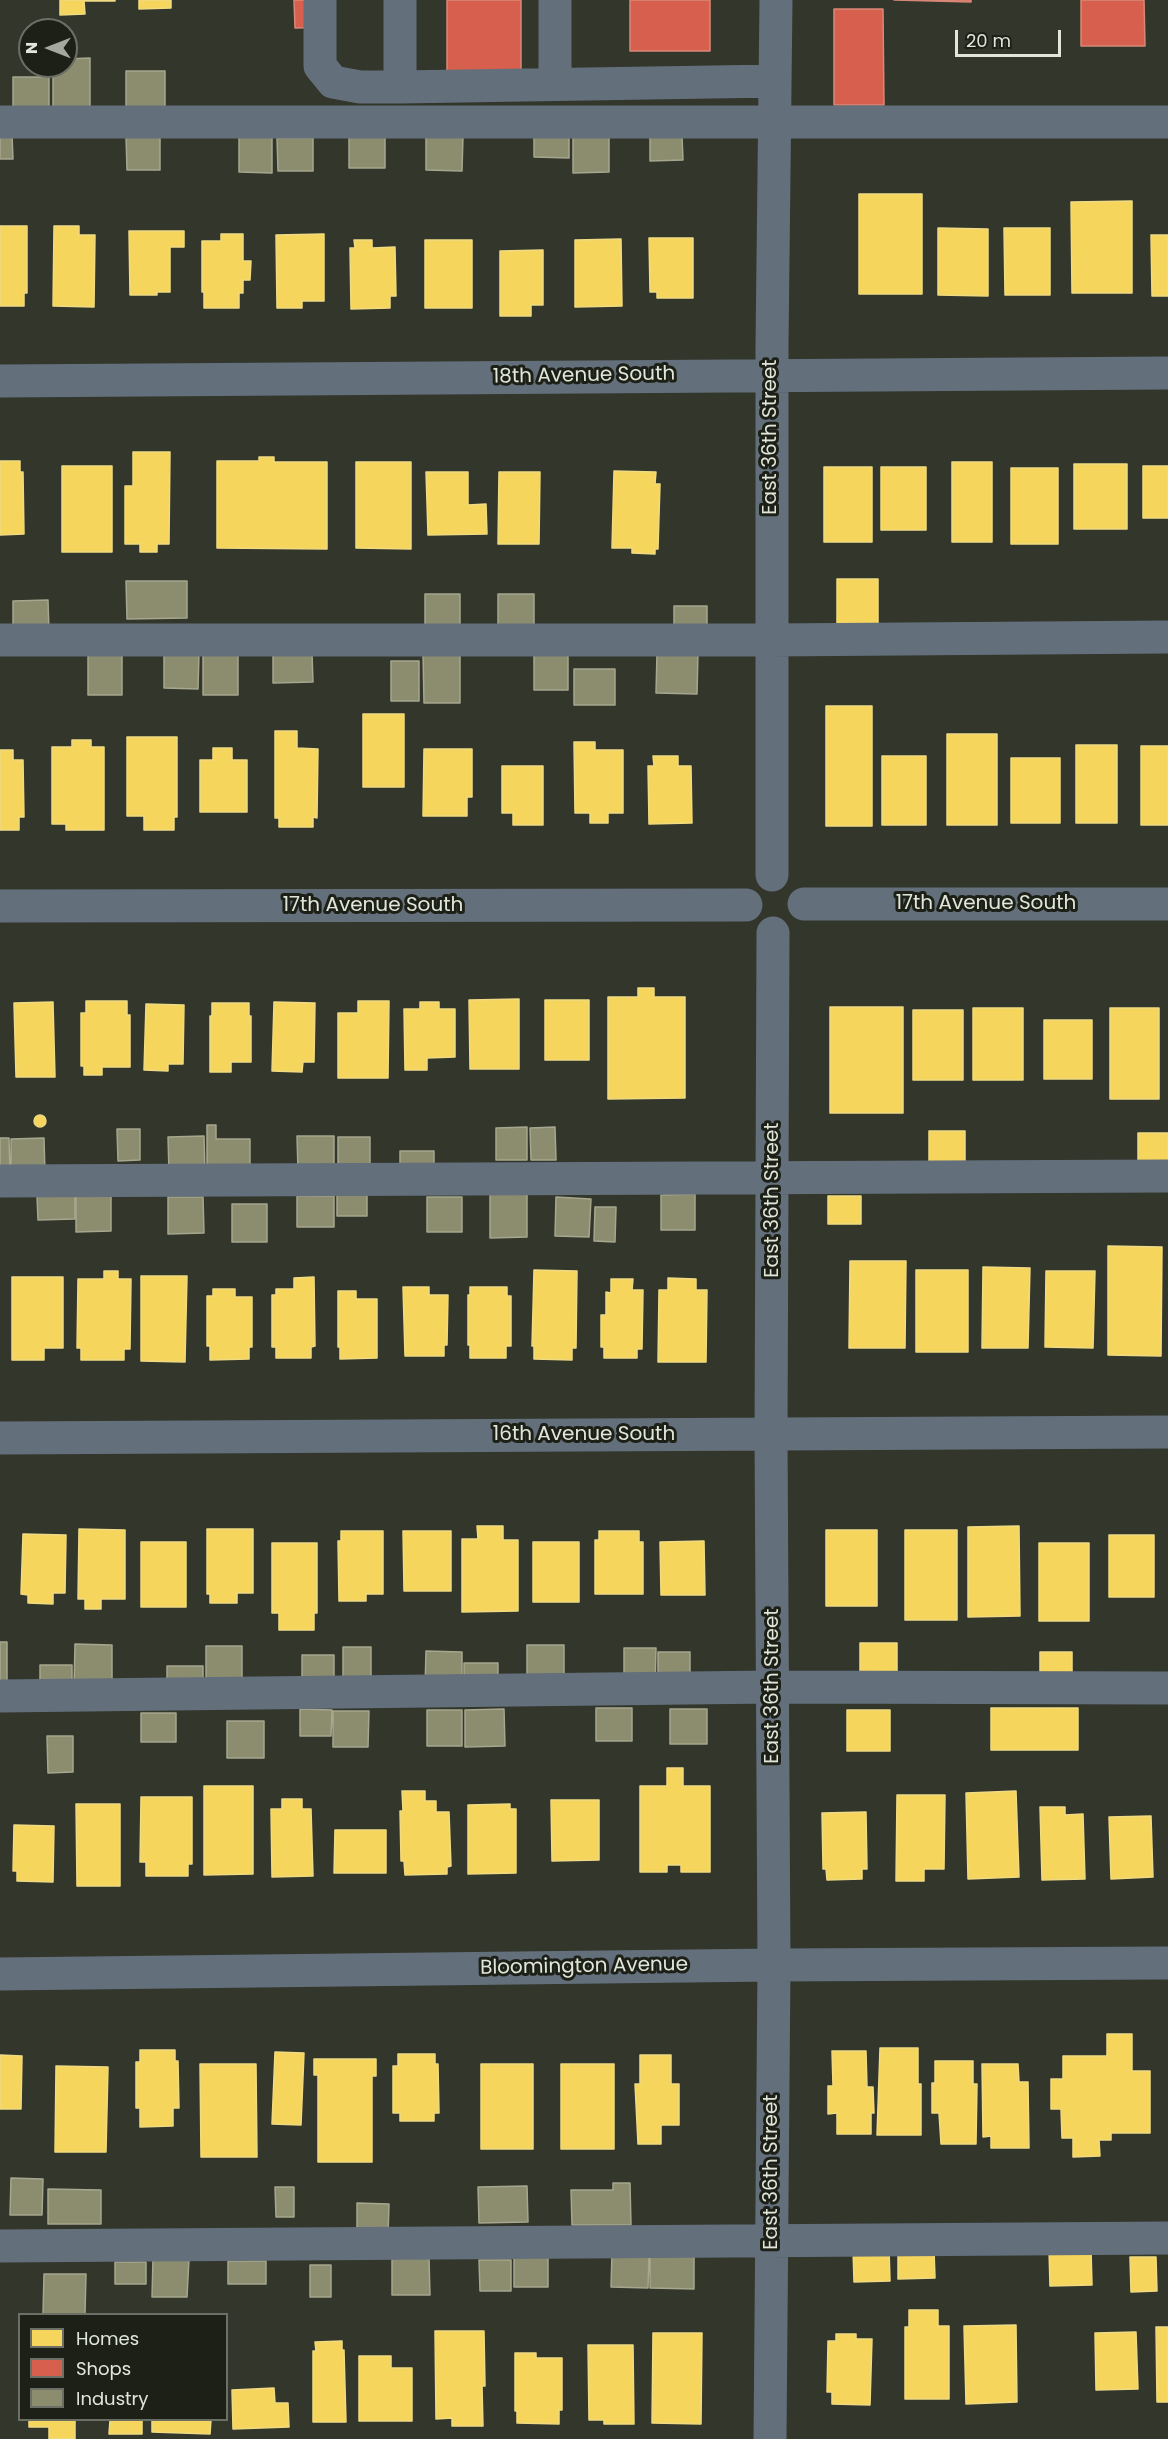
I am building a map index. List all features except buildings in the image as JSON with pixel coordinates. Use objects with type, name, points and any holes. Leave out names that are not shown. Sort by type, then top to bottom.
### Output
[{"type":"street","points":[[320,0],[320,66],[333,82],[360,87],[775,81]]},
{"type":"street","points":[[400,0],[400,87]]},
{"type":"street","points":[[555,0],[555,84]]},
{"type":"street","name":"East 36th Street","points":[[772,875],[772,375],[776,0]]},
{"type":"street","points":[[0,122],[1168,122]]},
{"type":"street","name":"18th Avenue South","points":[[0,381],[1168,374]]},
{"type":"street","points":[[0,640],[771,640],[1168,637]]},
{"type":"street","points":[[772,875],[788,878],[795,883],[801,891],[804,904],[802,913],[792,928],[773,933],[759,929],[751,920],[746,905],[749,891],[754,885],[759,880],[772,875]]},
{"type":"street","name":"17th Avenue South","points":[[804,904],[1168,904]]},
{"type":"street","name":"17th Avenue South","points":[[0,906],[746,905]]},
{"type":"street","name":"East 36th Street","points":[[770,2439],[774,1965],[771,1434],[773,933]]},
{"type":"street","points":[[0,1181],[1168,1176]]},
{"type":"street","name":"16th Avenue South","points":[[0,1438],[1168,1432]]},
{"type":"street","points":[[0,1696],[773,1688],[1168,1688]]},
{"type":"street","name":"Bloomington Avenue","points":[[0,1974],[1168,1963]]},
{"type":"street","points":[[0,2246],[1168,2238]]}]
